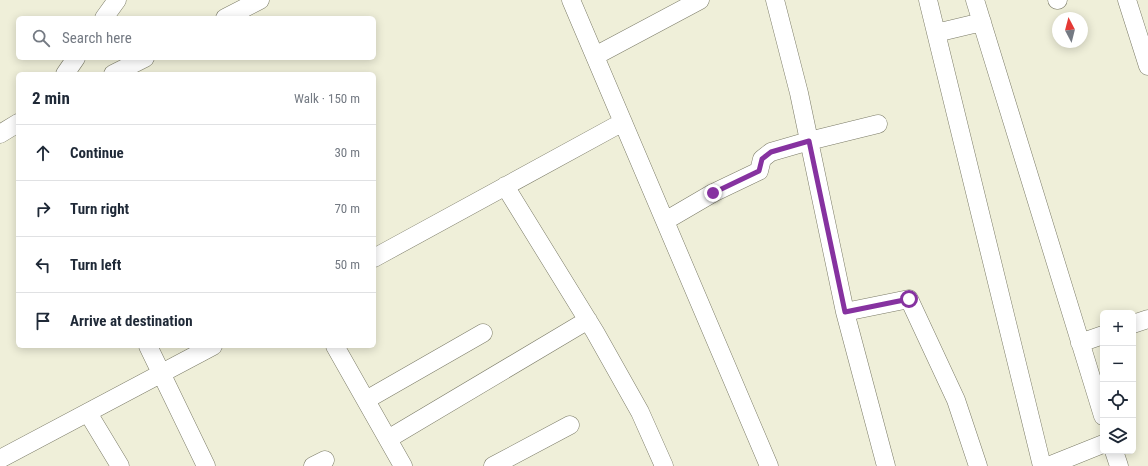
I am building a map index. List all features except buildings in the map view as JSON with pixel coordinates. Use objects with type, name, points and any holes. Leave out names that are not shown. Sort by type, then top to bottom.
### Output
[{"type":"street","points":[[105,16],[117,0]]},
{"type":"street","points":[[229,16],[260,0]]},
{"type":"street","points":[[571,0],[769,466]]},
{"type":"street","points":[[595,56],[700,0]]},
{"type":"street","points":[[775,0],[799,93],[845,312],[883,465]]},
{"type":"street","points":[[928,0],[1042,466]]},
{"type":"street","points":[[975,0],[1100,406]]},
{"type":"street","points":[[1127,0],[1148,66]]},
{"type":"street","points":[[936,33],[982,22]]},
{"type":"street","points":[[66,72],[75,60]]},
{"type":"street","points":[[117,72],[141,60]]},
{"type":"street","points":[[376,257],[623,122]]},
{"type":"street","points":[[0,134],[16,124]]},
{"type":"street","points":[[665,221],[713,193],[759,171],[762,159],[771,152],[878,124]]},
{"type":"street","points":[[505,186],[588,320],[640,412],[664,466]]},
{"type":"street","points":[[845,312],[909,299],[956,400],[978,466]]},
{"type":"street","points":[[1136,323],[1148,319]]},
{"type":"street","points":[[388,439],[588,320]]},
{"type":"street","points":[[366,400],[483,333]]},
{"type":"street","points":[[1080,343],[1100,336]]},
{"type":"street","points":[[149,348],[206,466]]},
{"type":"street","points":[[0,459],[209,348]]},
{"type":"street","points":[[337,348],[403,466]]},
{"type":"street","points":[[88,413],[120,466]]},
{"type":"street","points":[[493,466],[570,425]]},
{"type":"street","points":[[1048,466],[1100,445]]},
{"type":"street","points":[[1115,454],[1119,466]]},
{"type":"route","points":[[713,193],[759,171],[762,159],[771,152],[809,141],[845,312],[909,299]]}]
